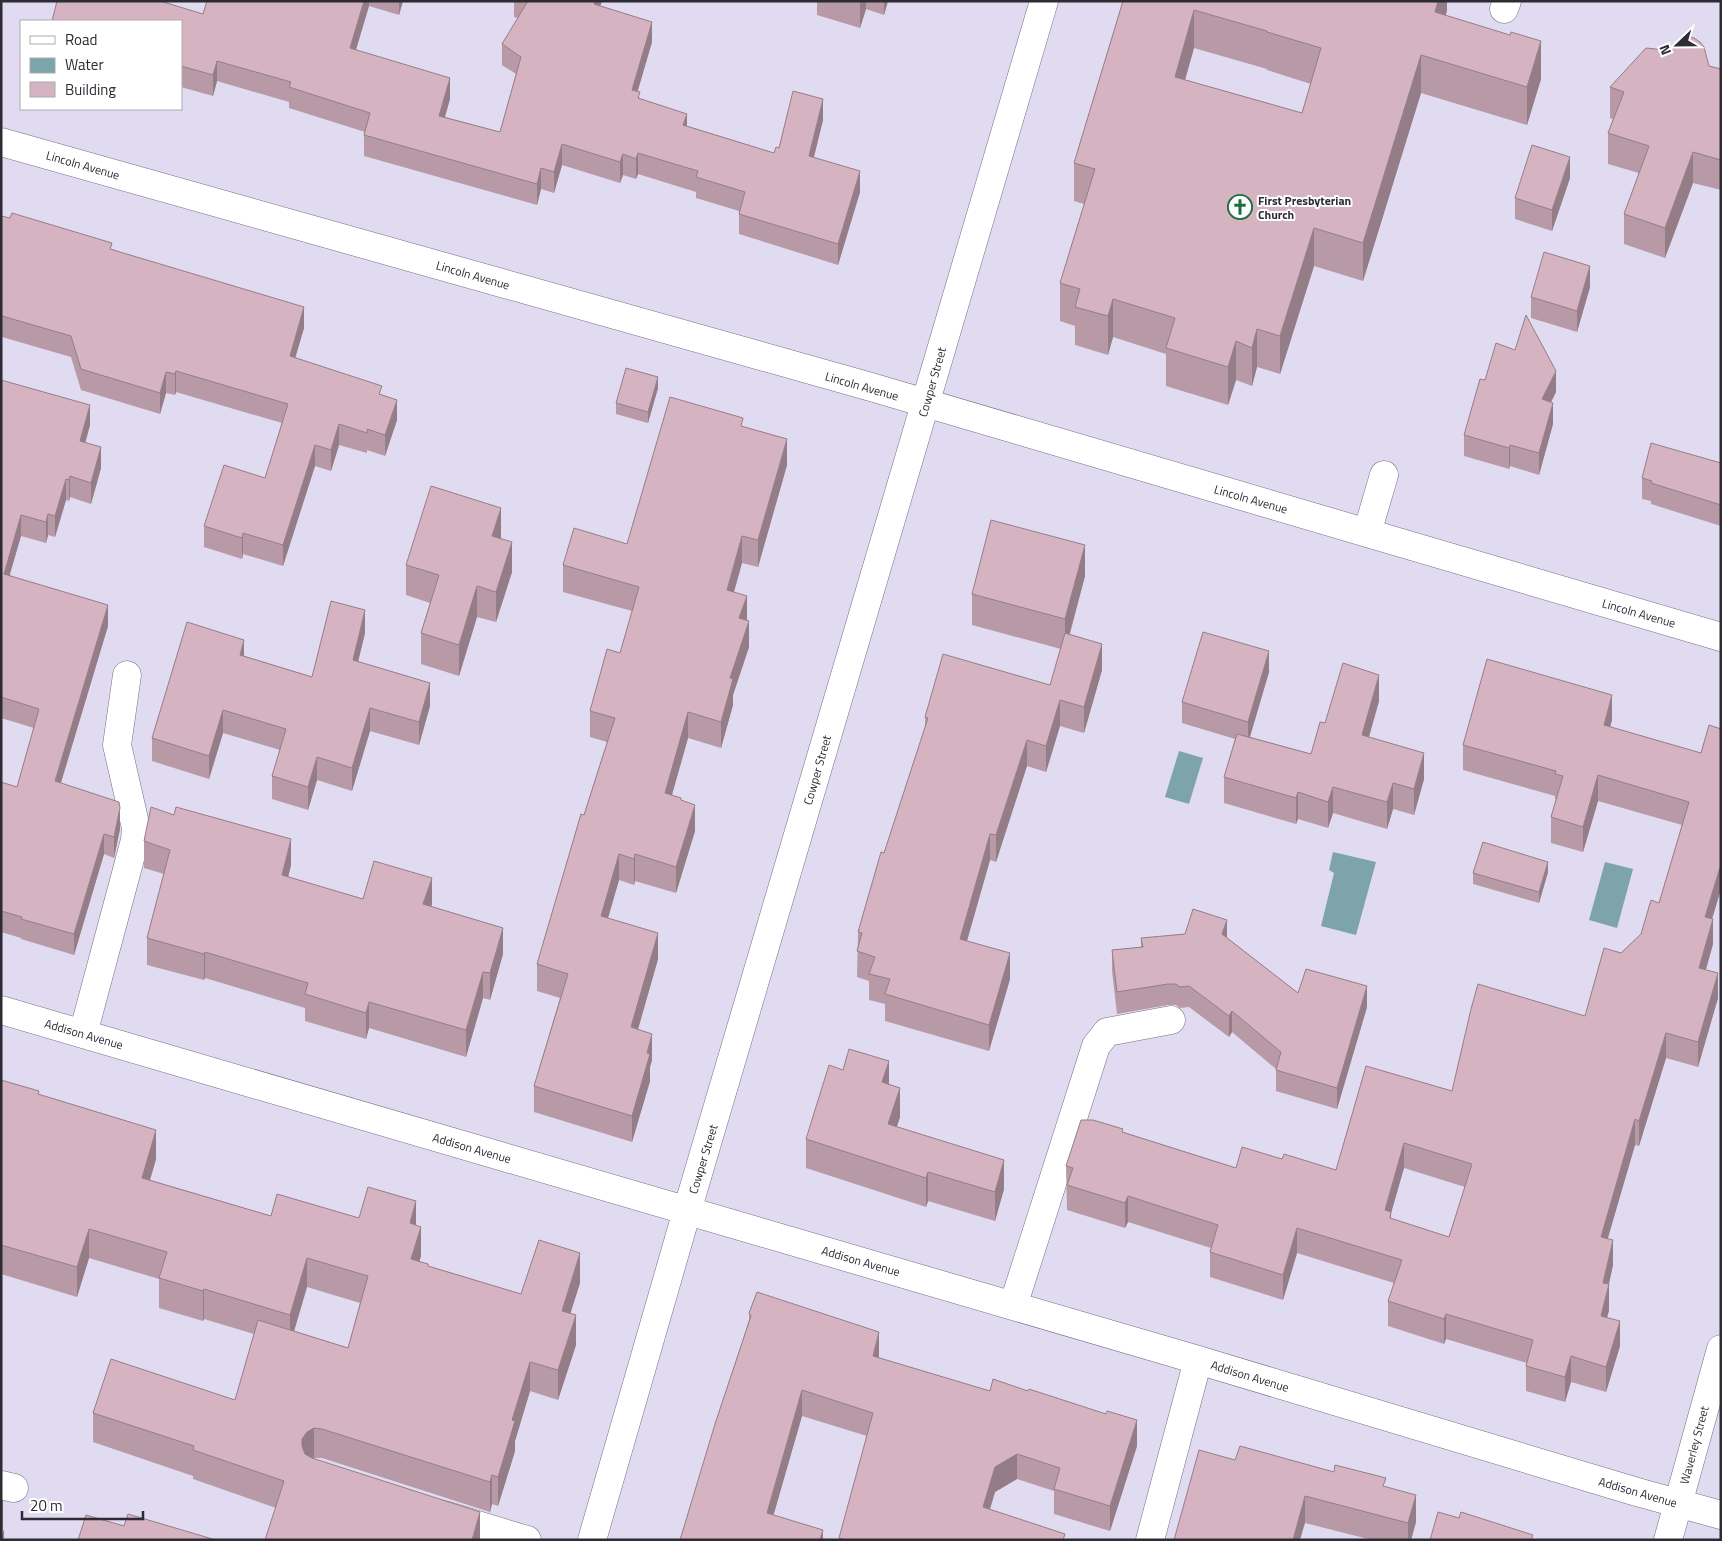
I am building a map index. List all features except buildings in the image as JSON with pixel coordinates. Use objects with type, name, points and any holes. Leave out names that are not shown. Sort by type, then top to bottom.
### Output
[{"type":"street","name":"Cowper Street","points":[[592,1540],[687,1211],[1044,1]]},
{"type":"street","name":"Lincoln Avenue","points":[[1,142],[861,385],[1721,637]]},
{"type":"street","points":[[1367,533],[1384,475]]},
{"type":"street","points":[[83,1034],[135,840],[136,828],[117,744],[127,675]]},
{"type":"street","name":"Addison Avenue","points":[[1,1010],[1721,1515]]},
{"type":"street","points":[[1013,1306],[1096,1046],[1106,1032],[1171,1020]]},
{"type":"street","name":"Waverley Street","points":[[1668,1540],[1721,1349]]},
{"type":"street","points":[[1150,1540],[1198,1360]]},
{"type":"street","points":[[419,1506],[527,1540]]},
{"type":"water","points":[[1179,751],[1203,758],[1189,804],[1165,797]]},
{"type":"water","points":[[1333,852],[1376,862],[1356,935],[1321,926],[1334,873],[1329,870]]},
{"type":"water","points":[[1605,862],[1633,869],[1617,928],[1589,920]]},
{"type":"place","name":"First Presbyterian Church","points":[[1240,207]]}]
